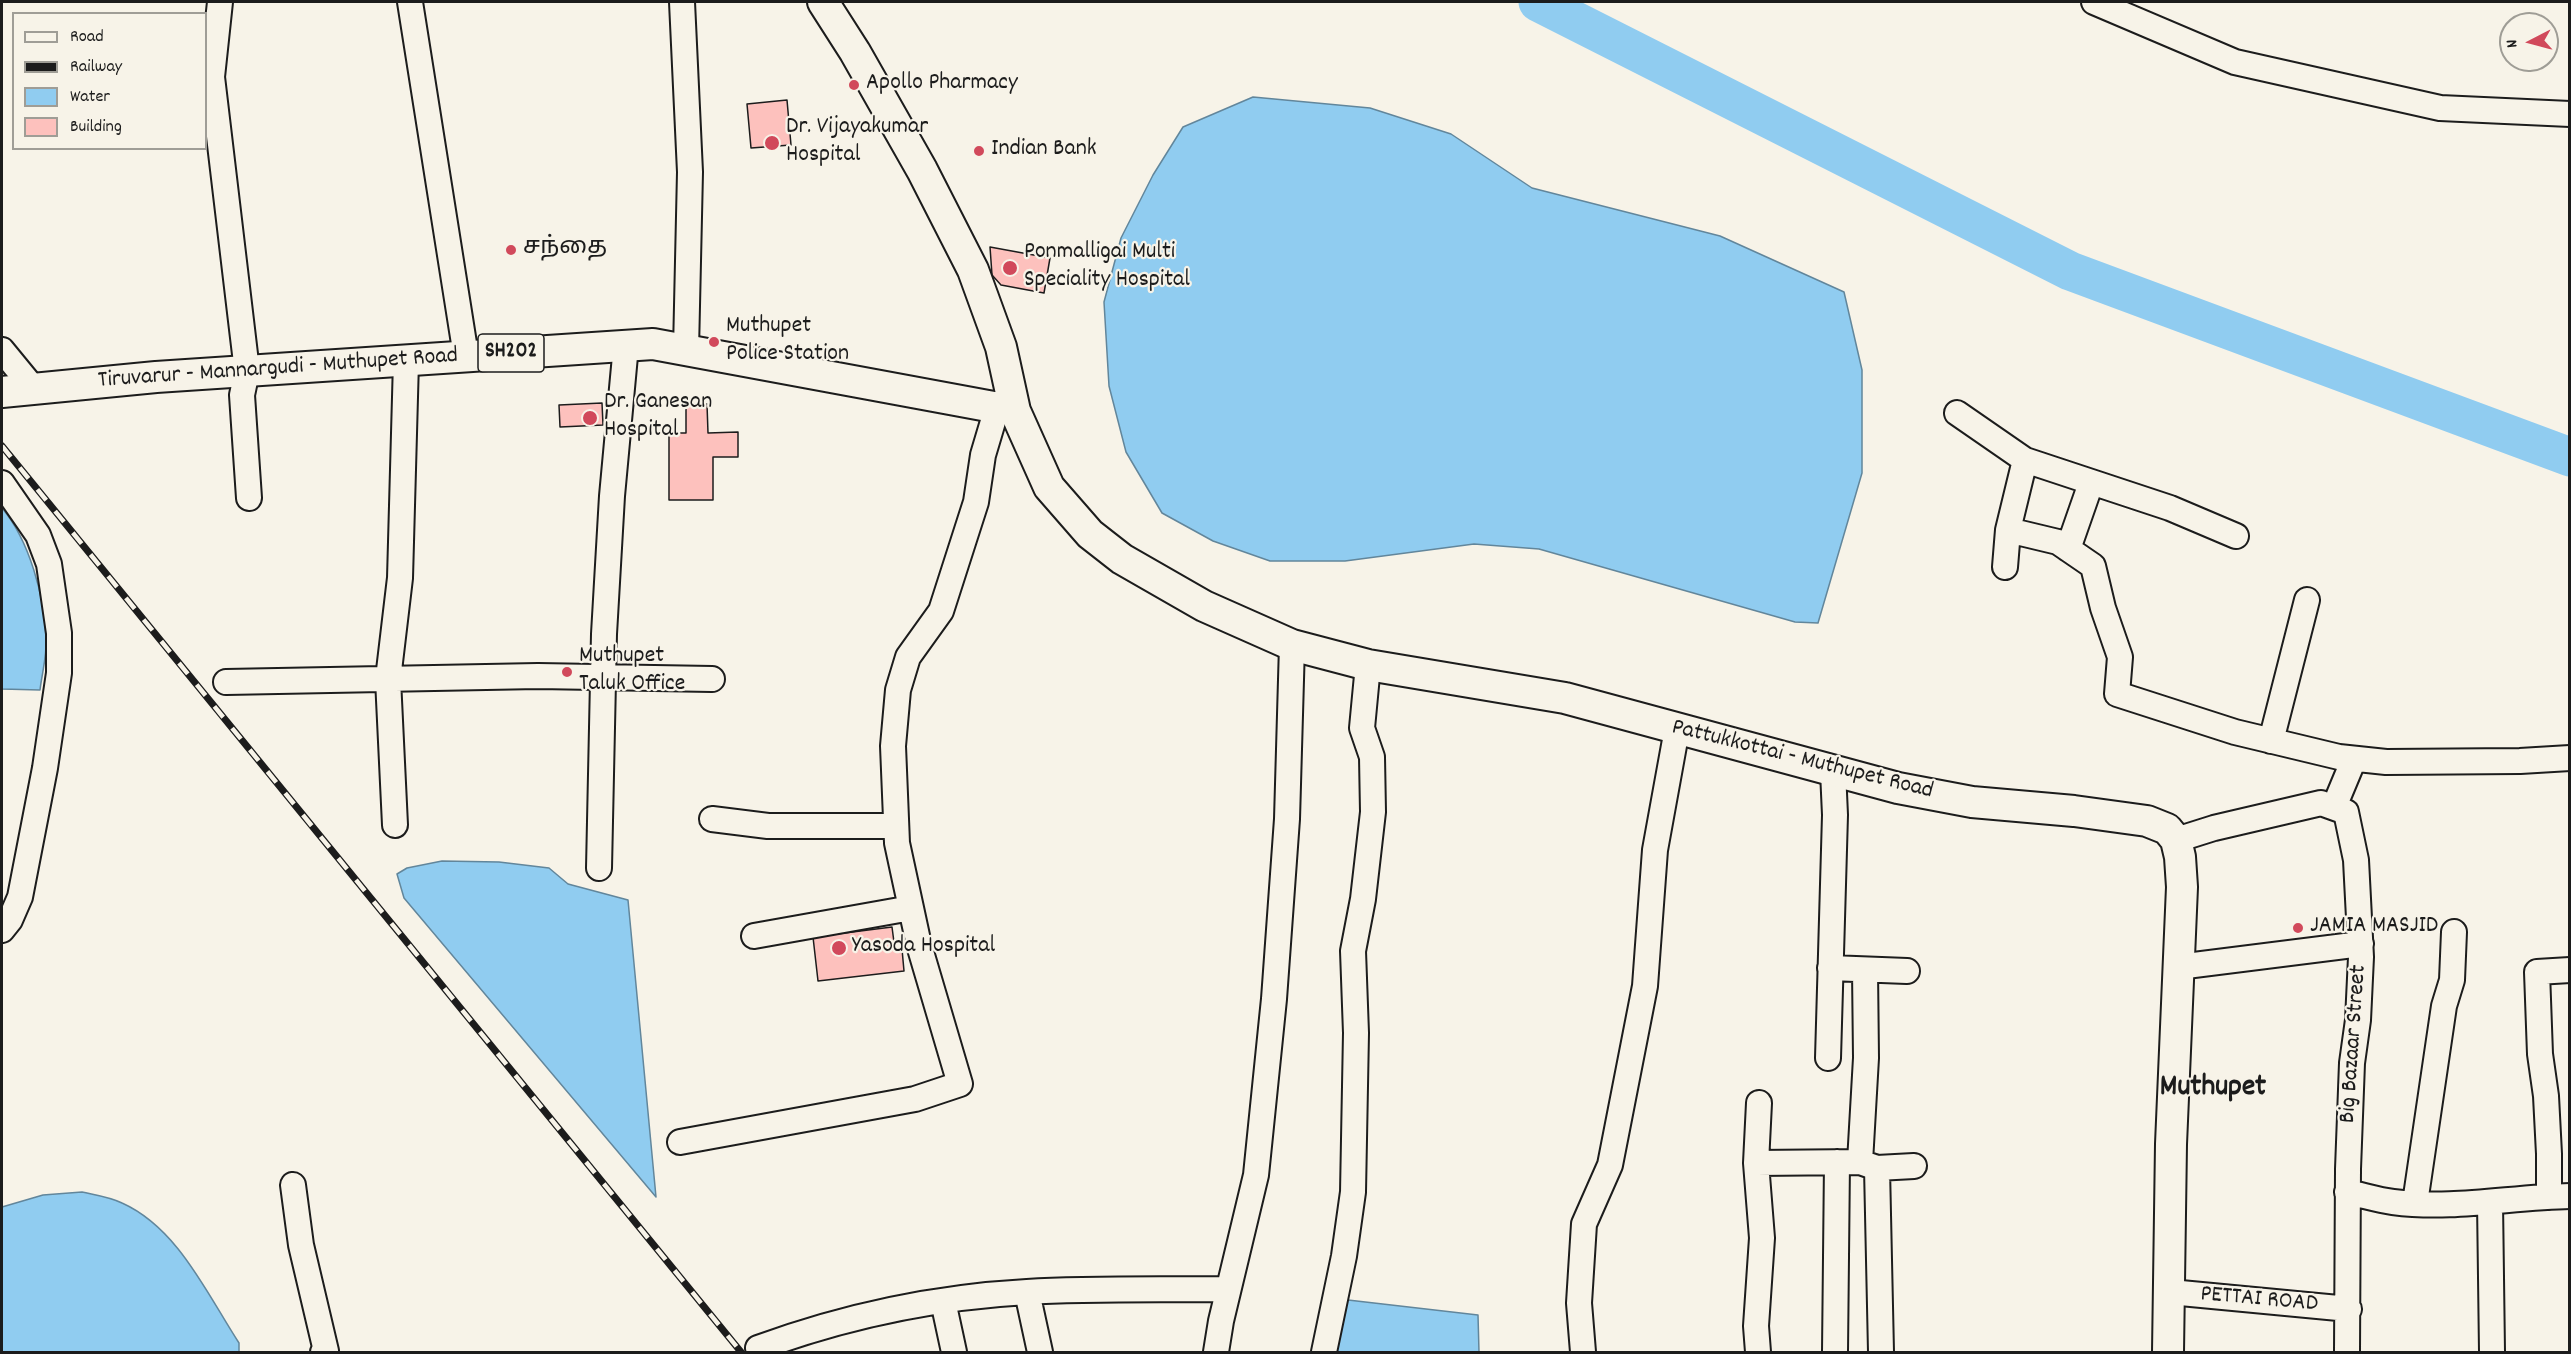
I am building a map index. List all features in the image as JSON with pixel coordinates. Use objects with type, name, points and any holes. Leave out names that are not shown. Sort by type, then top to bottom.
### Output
[{"type":"main road","name":"Pattukkottai - Muthupet Road","points":[[823,2],[855,52],[922,170],[973,270],[1001,347],[1006,410],[1049,487],[1090,534],[1122,559],[1204,606],[1292,645],[1368,665],[1565,698],[1898,788],[1972,802],[2074,811],[2147,821],[2167,829],[2176,840]]},
{"type":"main road","name":"Tiruvarur - Mannargudi - Muthupet Road","points":[[2,392],[406,360],[653,344],[1006,410]]},
{"type":"main road","points":[[2168,1353],[2171,1144],[2182,887],[2180,857],[2176,840]]},
{"type":"street","points":[[220,2],[212,77],[247,372],[242,395],[249,498]]},
{"type":"street","points":[[410,2],[466,356]]},
{"type":"street","points":[[682,2],[690,172],[686,350]]},
{"type":"street","points":[[2094,2],[2235,62],[2440,108],[2570,114]]},
{"type":"street","points":[[599,868],[602,677],[612,496],[626,345]]},
{"type":"street","points":[[2,350],[34,389]]},
{"type":"street","points":[[395,825],[388,679],[400,578],[406,360]]},
{"type":"street","points":[[680,1142],[915,1099],[960,1084],[919,945],[897,843],[893,746],[898,690],[908,657],[941,611],[976,502],[983,455],[1006,410]]},
{"type":"street","points":[[1957,412],[2025,460],[2170,508],[2236,536]]},
{"type":"street","points":[[2005,567],[2008,530],[2025,460]]},
{"type":"street","points":[[2,483],[38,535],[49,564],[58,624],[59,673],[45,768],[20,897],[10,920],[2,930]]},
{"type":"street","points":[[2067,549],[2091,483]]},
{"type":"street","points":[[2008,530],[2058,542],[2093,566],[2103,608],[2120,657],[2117,694],[2235,732],[2339,757],[2398,762],[2520,761],[2570,758]]},
{"type":"street","points":[[2271,741],[2307,600]]},
{"type":"street","points":[[1216,1353],[1228,1289],[1256,1175],[1274,999],[1287,819],[1292,645]]},
{"type":"street","points":[[1324,1353],[1344,1256],[1353,1192],[1356,1033],[1353,951],[1363,899],[1373,812],[1372,757],[1362,728],[1368,665]]},
{"type":"street","points":[[226,682],[602,677],[712,679]]},
{"type":"street","points":[[1583,1353],[1579,1303],[1584,1224],[1610,1165],[1645,986],[1655,850],[1677,729]]},
{"type":"street","points":[[2176,840],[2214,828],[2321,803],[2334,807],[2354,759]]},
{"type":"street","points":[[1828,1058],[1835,815],[1833,771]]},
{"type":"street","name":"Big Bazaar Street","points":[[2334,807],[2346,812],[2356,860],[2361,944],[2358,1020],[2352,1063],[2347,1192],[2349,1310]]},
{"type":"street","points":[[712,819],[768,826],[896,826]]},
{"type":"street","points":[[754,936],[911,908]]},
{"type":"street","points":[[2415,1203],[2444,1006],[2452,980],[2454,932]]},
{"type":"street","points":[[2178,967],[2361,944]]},
{"type":"street","points":[[1830,968],[1908,971]]},
{"type":"street","points":[[1834,1353],[1858,1164],[1866,1058],[1866,969]]},
{"type":"street","points":[[2347,1192],[2393,1202],[2415,1203],[2490,1202],[2559,1196],[2548,1131],[2540,1054],[2537,972],[2570,970]]},
{"type":"street","points":[[1758,1353],[1756,1326],[1762,1238],[1756,1163],[1759,1103]]},
{"type":"street","points":[[1756,1163],[1914,1166]]},
{"type":"street","points":[[1858,1164],[1881,1353]]},
{"type":"street","points":[[293,1185],[301,1245],[326,1351],[323,1353]]},
{"type":"street","points":[[2490,1202],[2492,1353]]},
{"type":"street","points":[[758,1348],[811,1330],[943,1300],[1027,1292],[1228,1289]]},
{"type":"street","points":[[1027,1292],[1040,1353]]},
{"type":"street","name":"PETTAI ROAD","points":[[2170,1292],[2349,1310],[2347,1353]]},
{"type":"street","points":[[943,1300],[954,1353]]},
{"type":"water","points":[[1253,97],[1370,108],[1451,134],[1532,188],[1720,236],[1844,292],[1862,370],[1862,473],[1818,623],[1795,622],[1539,549],[1474,544],[1345,561],[1270,561],[1213,541],[1162,513],[1126,452],[1109,386],[1104,302],[1121,238],[1153,175],[1183,127]]},
{"type":"water","points":[[2,508],[12,521],[28,552],[39,588],[46,645],[40,690],[2,689]]},
{"type":"water","points":[[442,861],[499,862],[549,868],[568,884],[628,900],[656,1197],[404,898],[397,874],[407,868]]},
{"type":"water","points":[[82,1192],[122,1203],[142,1214],[175,1245],[190,1264],[239,1343],[239,1352],[2,1352],[2,1207],[43,1195]]},
{"type":"water","points":[[1348,1300],[1478,1315],[1479,1352],[1334,1352],[1344,1303]]},
{"type":"building","points":[[787,100],[791,145],[751,148],[747,104]]},
{"type":"building","points":[[990,247],[1050,258],[1044,293],[1001,285],[992,275]]},
{"type":"building","points":[[602,403],[603,425],[560,427],[559,405]]},
{"type":"building","points":[[686,404],[707,404],[708,433],[738,432],[738,457],[713,457],[713,500],[669,500],[669,433],[686,433]]},
{"type":"building","points":[[892,927],[895,950],[902,949],[904,971],[818,981],[813,937]]},
{"type":"waterway","points":[[1538,2],[2070,271],[2570,457]]},
{"type":"railway","points":[[2,446],[741,1352]]},
{"type":"place","name":"Apollo Pharmacy","points":[[854,85]]},
{"type":"place","name":"Dr. Vijayakumar Hospital","points":[[772,143]]},
{"type":"place","name":"Indian Bank","points":[[979,151]]},
{"type":"place","name":"சந்தை","points":[[511,250]]},
{"type":"place","name":"Ponmalligai Multi Speciality Hospital","points":[[1010,268]]},
{"type":"place","name":"Muthupet Police Station","points":[[714,342]]},
{"type":"place","name":"Dr. Ganesan Hospital","points":[[590,418]]},
{"type":"place","name":"Muthupet Taluk Office","points":[[567,672]]},
{"type":"place","name":"JAMIA MASJID","points":[[2298,928]]},
{"type":"place","name":"Yasoda Hospital","points":[[839,948]]},
{"type":"district","name":"Muthupet","points":[[2213,1090]]}]
